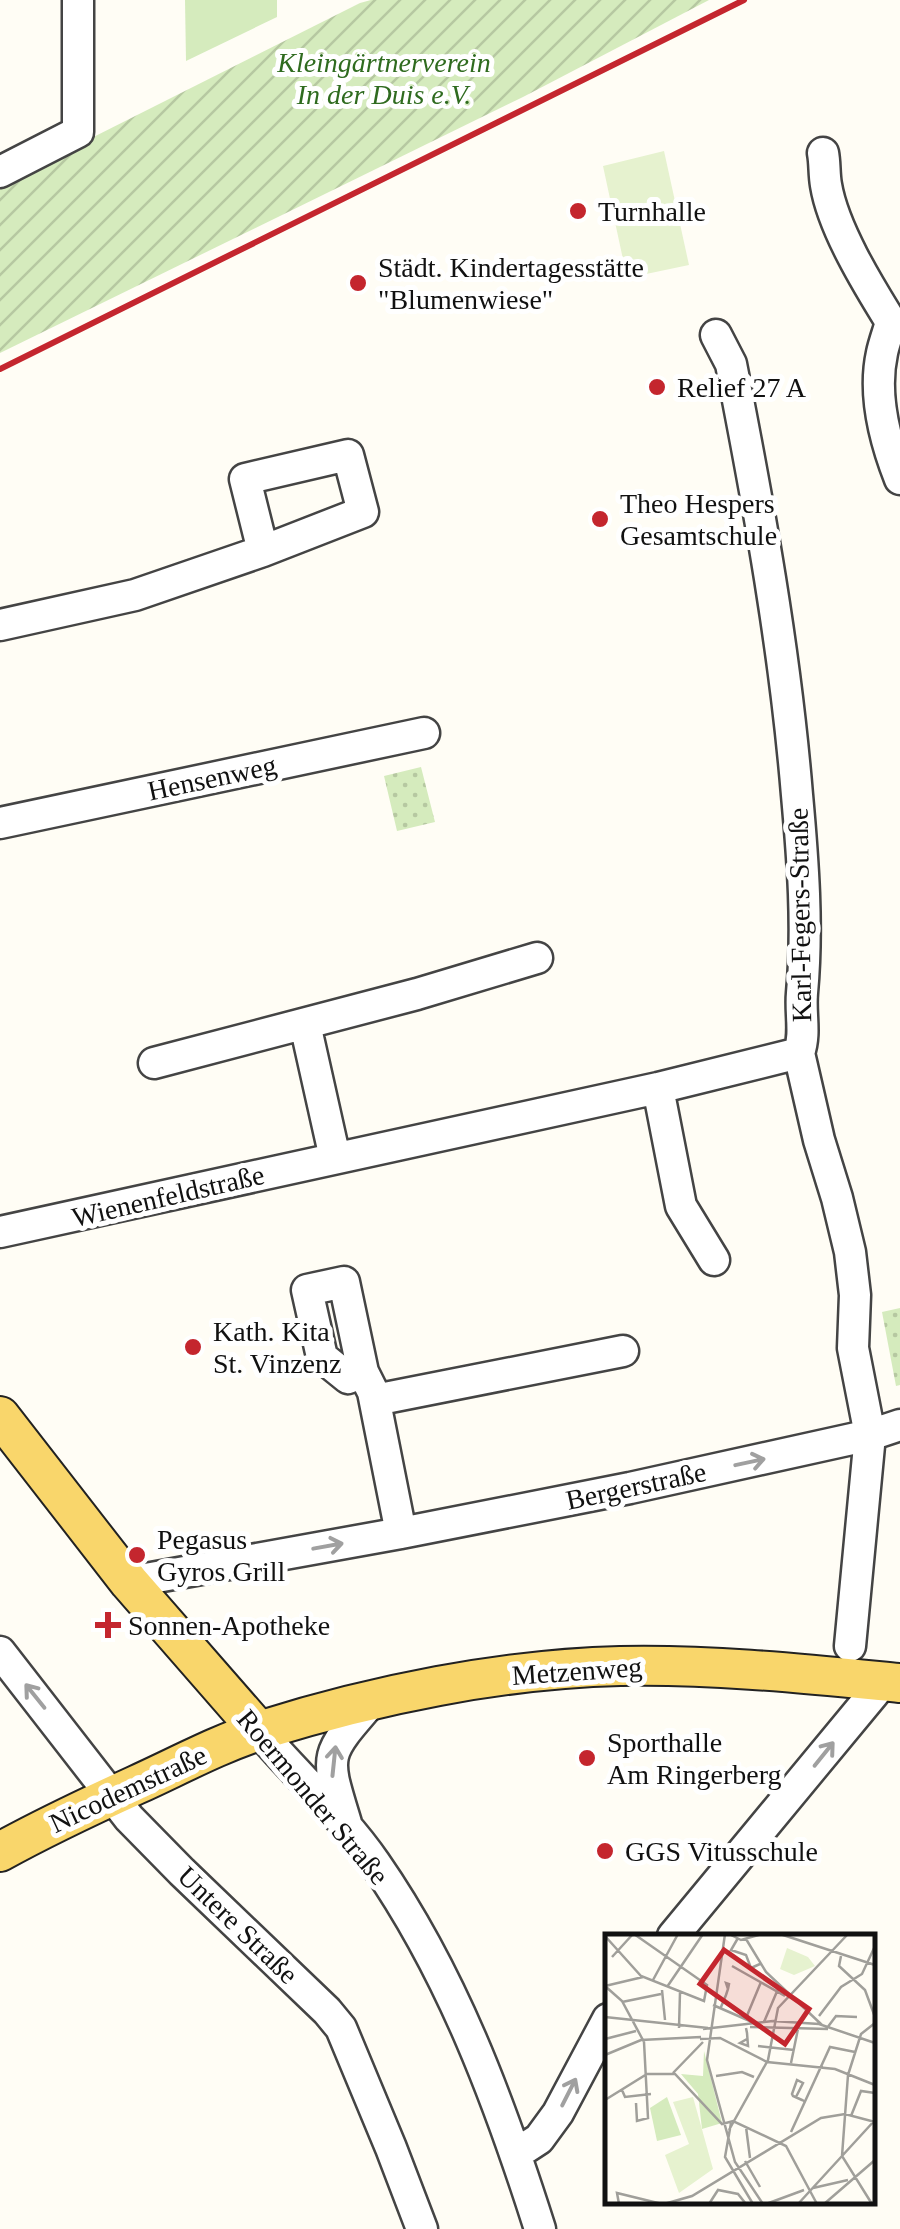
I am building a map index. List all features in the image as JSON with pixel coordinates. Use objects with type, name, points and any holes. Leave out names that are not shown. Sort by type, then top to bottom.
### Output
[{"type":"main road","name":"Roermonder Straße","points":[[0,1416],[129,1582],[259,1731]]},
{"type":"main road","name":"Metzenweg","points":[[259,1731],[462,1681],[544,1671],[694,1666],[892,1682]]},
{"type":"main road","name":"Nicodemstraße","points":[[0,1852],[113,1794],[259,1731]]},
{"type":"street","points":[[0,172],[78,132],[78,0]]},
{"type":"street","points":[[823,153],[826,186],[839,224],[870,288],[895,320],[881,356],[880,394],[888,449],[900,478]]},
{"type":"street","name":"Karl-Fegers-Straße","points":[[716,335],[731,364],[766,545],[790,717],[805,880],[801,1005],[804,1040],[799,1053],[850,1252],[855,1295],[853,1348],[870,1435]]},
{"type":"street","points":[[0,625],[136,595],[264,551]]},
{"type":"street","name":"Hensenweg","points":[[0,823],[424,732]]},
{"type":"street","points":[[154,1064],[537,958]]},
{"type":"street","points":[[305,1024],[335,1158]]},
{"type":"street","name":"Wienenfeldstraße","points":[[0,1232],[658,1088],[799,1053]]},
{"type":"street","points":[[658,1088],[681,1206],[714,1260]]},
{"type":"street","points":[[375,1400],[623,1351]]},
{"type":"street","points":[[363,1372],[375,1400],[400,1533]]},
{"type":"street","name":"Bergerstraße","points":[[129,1582],[640,1486],[900,1425]]},
{"type":"street","points":[[850,1646],[870,1435]]},
{"type":"street","name":"Untere Straße","points":[[0,1652],[130,1818],[341,2028],[422,2229]]},
{"type":"street","points":[[675,1934],[892,1682]]},
{"type":"street","points":[[349,1831],[330,1772],[333,1748],[372,1702]]},
{"type":"street","name":"Roermonder Straße","points":[[259,1731],[374,1862],[442,1973],[483,2063],[540,2229]]},
{"type":"street","points":[[516,2154],[538,2139],[558,2113],[605,2025]]},
{"type":"green space","points":[[185,0],[277,0],[277,17],[186,61]]},
{"type":"green space","name":"Kleingärtnerverein In der Duis e.V.","points":[[371,0],[709,0],[523,97],[0,353],[0,184]]},
{"type":"green space","points":[[664,151],[689,265],[627,278],[603,166]]},
{"type":"green space","points":[[421,767],[435,822],[397,831],[384,776]]},
{"type":"green space","points":[[900,1308],[900,1385],[896,1386],[882,1312]]},
{"type":"railway","points":[[0,369],[744,0]]},
{"type":"place","name":"Turnhalle","points":[[578,211]]},
{"type":"place","name":"Städt. Kindertagesstätte \"Blumenwiese\"","points":[[358,283]]},
{"type":"place","name":"Relief 27 A","points":[[657,387]]},
{"type":"place","name":"Theo Hespers Gesamtschule","points":[[600,519]]},
{"type":"place","name":"Kath. Kita St. Vinzenz","points":[[193,1347]]},
{"type":"place","name":"Pegasus Gyros Grill","points":[[137,1555]]},
{"type":"place","name":"Sonnen-Apotheke","points":[[108,1625]]},
{"type":"place","name":"Sporthalle Am Ringerberg","points":[[587,1758]]},
{"type":"place","name":"GGS Vitusschule","points":[[605,1851]]}]
